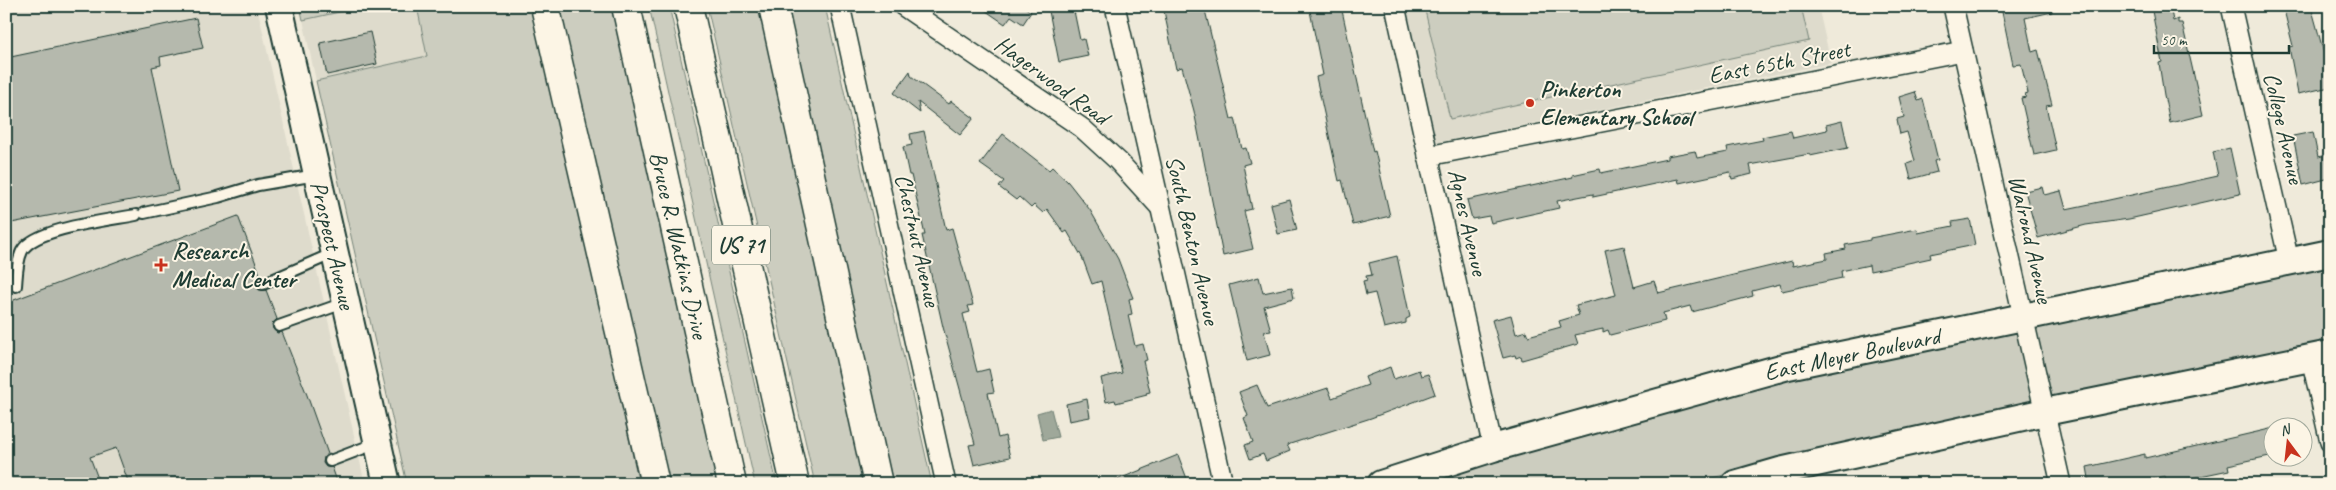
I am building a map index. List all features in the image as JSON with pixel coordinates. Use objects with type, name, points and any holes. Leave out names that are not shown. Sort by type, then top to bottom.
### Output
[{"type":"highway","points":[[545,6],[654,484]]},
{"type":"highway","name":"Bruce R. Watkins Drive","points":[[626,6],[732,484]]},
{"type":"highway","name":"US 71","points":[[688,6],[795,484]]},
{"type":"highway","points":[[773,6],[878,484]]},
{"type":"main road","name":"Prospect Avenue","points":[[279,6],[387,484]]},
{"type":"main road","name":"East Meyer Boulevard","points":[[1381,484],[1494,448],[1788,366],[2330,253]]},
{"type":"main road","points":[[1735,484],[1781,477],[2045,412],[2320,356]]},
{"type":"street","name":"Chestnut Avenue","points":[[840,6],[946,484]]},
{"type":"street","name":"Hagerwood Road","points":[[903,6],[1082,128],[1118,161],[1161,207]]},
{"type":"street","name":"South Benton Avenue","points":[[1115,6],[1223,484]]},
{"type":"street","name":"Agnes Avenue","points":[[1394,6],[1494,448]]},
{"type":"street","name":"Walrond Avenue","points":[[1953,6],[2062,484]]},
{"type":"street","name":"College Avenue","points":[[2231,6],[2289,261]]},
{"type":"street","name":"East 65th Street","points":[[1428,156],[1963,51]]},
{"type":"street","points":[[2320,356],[2330,442]]},
{"type":"lane","points":[[16,286],[22,250],[31,241],[50,232],[218,197],[258,184],[318,175]]},
{"type":"lane","points":[[263,284],[335,253]]},
{"type":"lane","points":[[279,326],[346,302]]},
{"type":"lane","points":[[330,461],[378,442]]},
{"type":"shaded area","name":"Research Medical Center","points":[[6,6],[257,6],[365,484],[6,484]]},
{"type":"shaded area","points":[[300,6],[367,6],[303,20]]},
{"type":"shaded area","points":[[367,6],[417,6],[428,56],[316,81],[303,20]]},
{"type":"shaded area","points":[[417,6],[534,6],[639,484],[407,484],[316,81],[427,56]]},
{"type":"shaded area","points":[[558,6],[611,6],[718,484],[667,484]]},
{"type":"shaded area","points":[[649,6],[669,6],[777,484],[755,484]]},
{"type":"shaded area","points":[[707,6],[760,6],[869,484],[815,484]]},
{"type":"shaded area","points":[[785,6],[825,6],[932,484],[893,484]]},
{"type":"shaded area","name":"Pinkerton Elementary School","points":[[1404,6],[1818,6],[1831,63],[1436,143]]},
{"type":"shaded area","name":"Pinkerton Elementary School","points":[[1424,6],[1801,6],[1809,41],[1450,119]]},
{"type":"shaded area","points":[[2330,260],[2330,341],[1784,458],[1691,484],[1415,484],[1789,377]]},
{"type":"shaded area","points":[[1051,409],[1058,437],[1043,440],[1037,413]]},
{"type":"building","points":[[979,6],[1023,6],[1031,12],[1023,24],[1011,16],[1005,24]]},
{"type":"building","points":[[1048,6],[1073,6],[1080,40],[1084,39],[1088,56],[1059,62]]},
{"type":"building","points":[[1163,6],[1204,6],[1231,119],[1235,118],[1242,149],[1246,148],[1250,163],[1243,165],[1252,209],[1244,211],[1253,249],[1223,256],[1194,111],[1182,67],[1176,69]]},
{"type":"building","points":[[1309,6],[1341,6],[1373,152],[1375,151],[1390,216],[1353,225],[1342,180],[1339,181],[1316,77],[1323,75]]},
{"type":"building","points":[[2005,6],[2052,6],[2052,12],[2025,18],[2032,52],[2038,50],[2052,105],[2046,106],[2056,150],[2034,155],[2021,98],[2026,97],[2025,94],[2028,93],[2021,64],[2013,65],[2002,12],[2006,10]]},
{"type":"building","points":[[2151,6],[2170,6],[2173,21],[2178,19],[2178,23],[2182,23],[2203,115],[2170,123],[2159,63],[2162,62]]},
{"type":"building","points":[[2283,6],[2311,6],[2326,61],[2330,87],[2298,94],[2289,47],[2293,46]]},
{"type":"building","points":[[196,18],[203,48],[160,57],[161,65],[152,67],[178,191],[6,224],[6,58]]},
{"type":"building","points":[[370,32],[377,64],[327,75],[320,43]]},
{"type":"building","points":[[910,71],[911,76],[949,104],[951,101],[974,118],[960,135],[918,102],[920,113],[894,93]]},
{"type":"building","points":[[1915,92],[1918,101],[1923,99],[1938,160],[1934,161],[1937,172],[1911,179],[1907,164],[1915,161],[1907,132],[1900,134],[1897,119],[1904,117],[1899,97]]},
{"type":"building","points":[[1842,121],[1848,148],[1750,165],[1752,174],[1732,179],[1730,172],[1679,183],[1678,179],[1593,197],[1593,194],[1557,201],[1559,208],[1491,223],[1489,216],[1472,219],[1467,200],[1573,177],[1572,175],[1600,169],[1601,173],[1667,159],[1667,156],[1695,151],[1697,158],[1728,152],[1727,147],[1763,140],[1762,137],[1791,131],[1793,138],[1827,130],[1826,125]]},
{"type":"building","points":[[924,131],[946,230],[952,228],[973,305],[968,306],[970,312],[963,314],[977,372],[989,369],[994,392],[988,393],[998,438],[1005,436],[1010,457],[974,465],[969,445],[975,444],[943,327],[922,235],[925,235],[903,147],[912,145],[910,134]]},
{"type":"building","points":[[2313,132],[2318,157],[2326,155],[2330,178],[2303,185],[2293,136]]},
{"type":"building","points":[[1003,134],[1049,170],[1052,167],[1068,182],[1090,210],[1118,259],[1133,298],[1129,299],[1132,314],[1128,315],[1135,346],[1143,344],[1147,360],[1143,361],[1150,392],[1146,393],[1147,395],[1116,403],[1115,400],[1106,402],[1101,378],[1122,373],[1101,281],[1092,284],[1082,257],[1067,231],[1064,233],[1047,209],[1043,213],[1034,205],[1031,208],[1019,197],[1016,200],[999,187],[1004,181],[980,164]]},
{"type":"building","points":[[2230,148],[2240,194],[2129,219],[2086,225],[2038,238],[2025,191],[2042,187],[2044,195],[2061,191],[2066,209],[2109,200],[2218,176],[2213,152]]},
{"type":"building","points":[[1289,199],[1297,230],[1278,234],[1271,204]]},
{"type":"building","points":[[238,216],[261,277],[257,280],[257,286],[259,290],[266,290],[277,319],[272,324],[273,329],[277,333],[282,332],[328,454],[324,457],[323,463],[326,467],[332,467],[338,484],[129,484],[116,448],[90,457],[100,484],[6,484],[6,303]]},
{"type":"building","points":[[1970,219],[1975,245],[1930,254],[1931,258],[1870,271],[1869,265],[1841,271],[1842,278],[1782,291],[1780,284],[1752,291],[1753,296],[1692,312],[1690,306],[1663,313],[1665,321],[1610,335],[1608,330],[1603,332],[1603,329],[1575,335],[1578,344],[1522,360],[1521,356],[1516,358],[1515,355],[1503,358],[1492,320],[1511,315],[1516,334],[1526,331],[1528,336],[1561,327],[1559,321],[1579,315],[1576,305],[1616,295],[1605,250],[1624,246],[1634,287],[1654,281],[1658,293],[1792,261],[1793,266],[1827,259],[1826,253],[1846,249],[1845,245],[1870,240],[1870,238],[1917,229],[1918,233],[1953,226],[1952,222]]},
{"type":"building","points":[[1397,256],[1410,317],[1406,319],[1406,323],[1384,328],[1375,293],[1366,295],[1363,281],[1367,280],[1366,276],[1372,275],[1369,263]]},
{"type":"building","points":[[1259,277],[1263,293],[1292,287],[1294,298],[1264,306],[1271,331],[1264,332],[1270,355],[1247,361],[1229,285]]},
{"type":"building","points":[[1390,367],[1394,379],[1419,370],[1421,376],[1428,374],[1435,394],[1371,418],[1287,445],[1290,451],[1266,461],[1263,454],[1250,459],[1245,445],[1253,442],[1244,418],[1248,416],[1239,392],[1257,385],[1267,408],[1328,388],[1332,398],[1368,385],[1365,377]]},
{"type":"building","points":[[1087,399],[1090,417],[1069,421],[1066,404]]},
{"type":"building","points":[[2264,430],[2264,457],[2228,465],[2229,470],[2167,483],[2165,476],[2131,484],[2090,484],[2087,467],[2145,454],[2145,458]]},
{"type":"building","points":[[1178,455],[1189,484],[1109,484],[1109,483]]},
{"type":"place","name":"Pinkerton Elementary School","points":[[1530,103]]},
{"type":"place","name":"Research Medical Center","points":[[161,265]]}]
